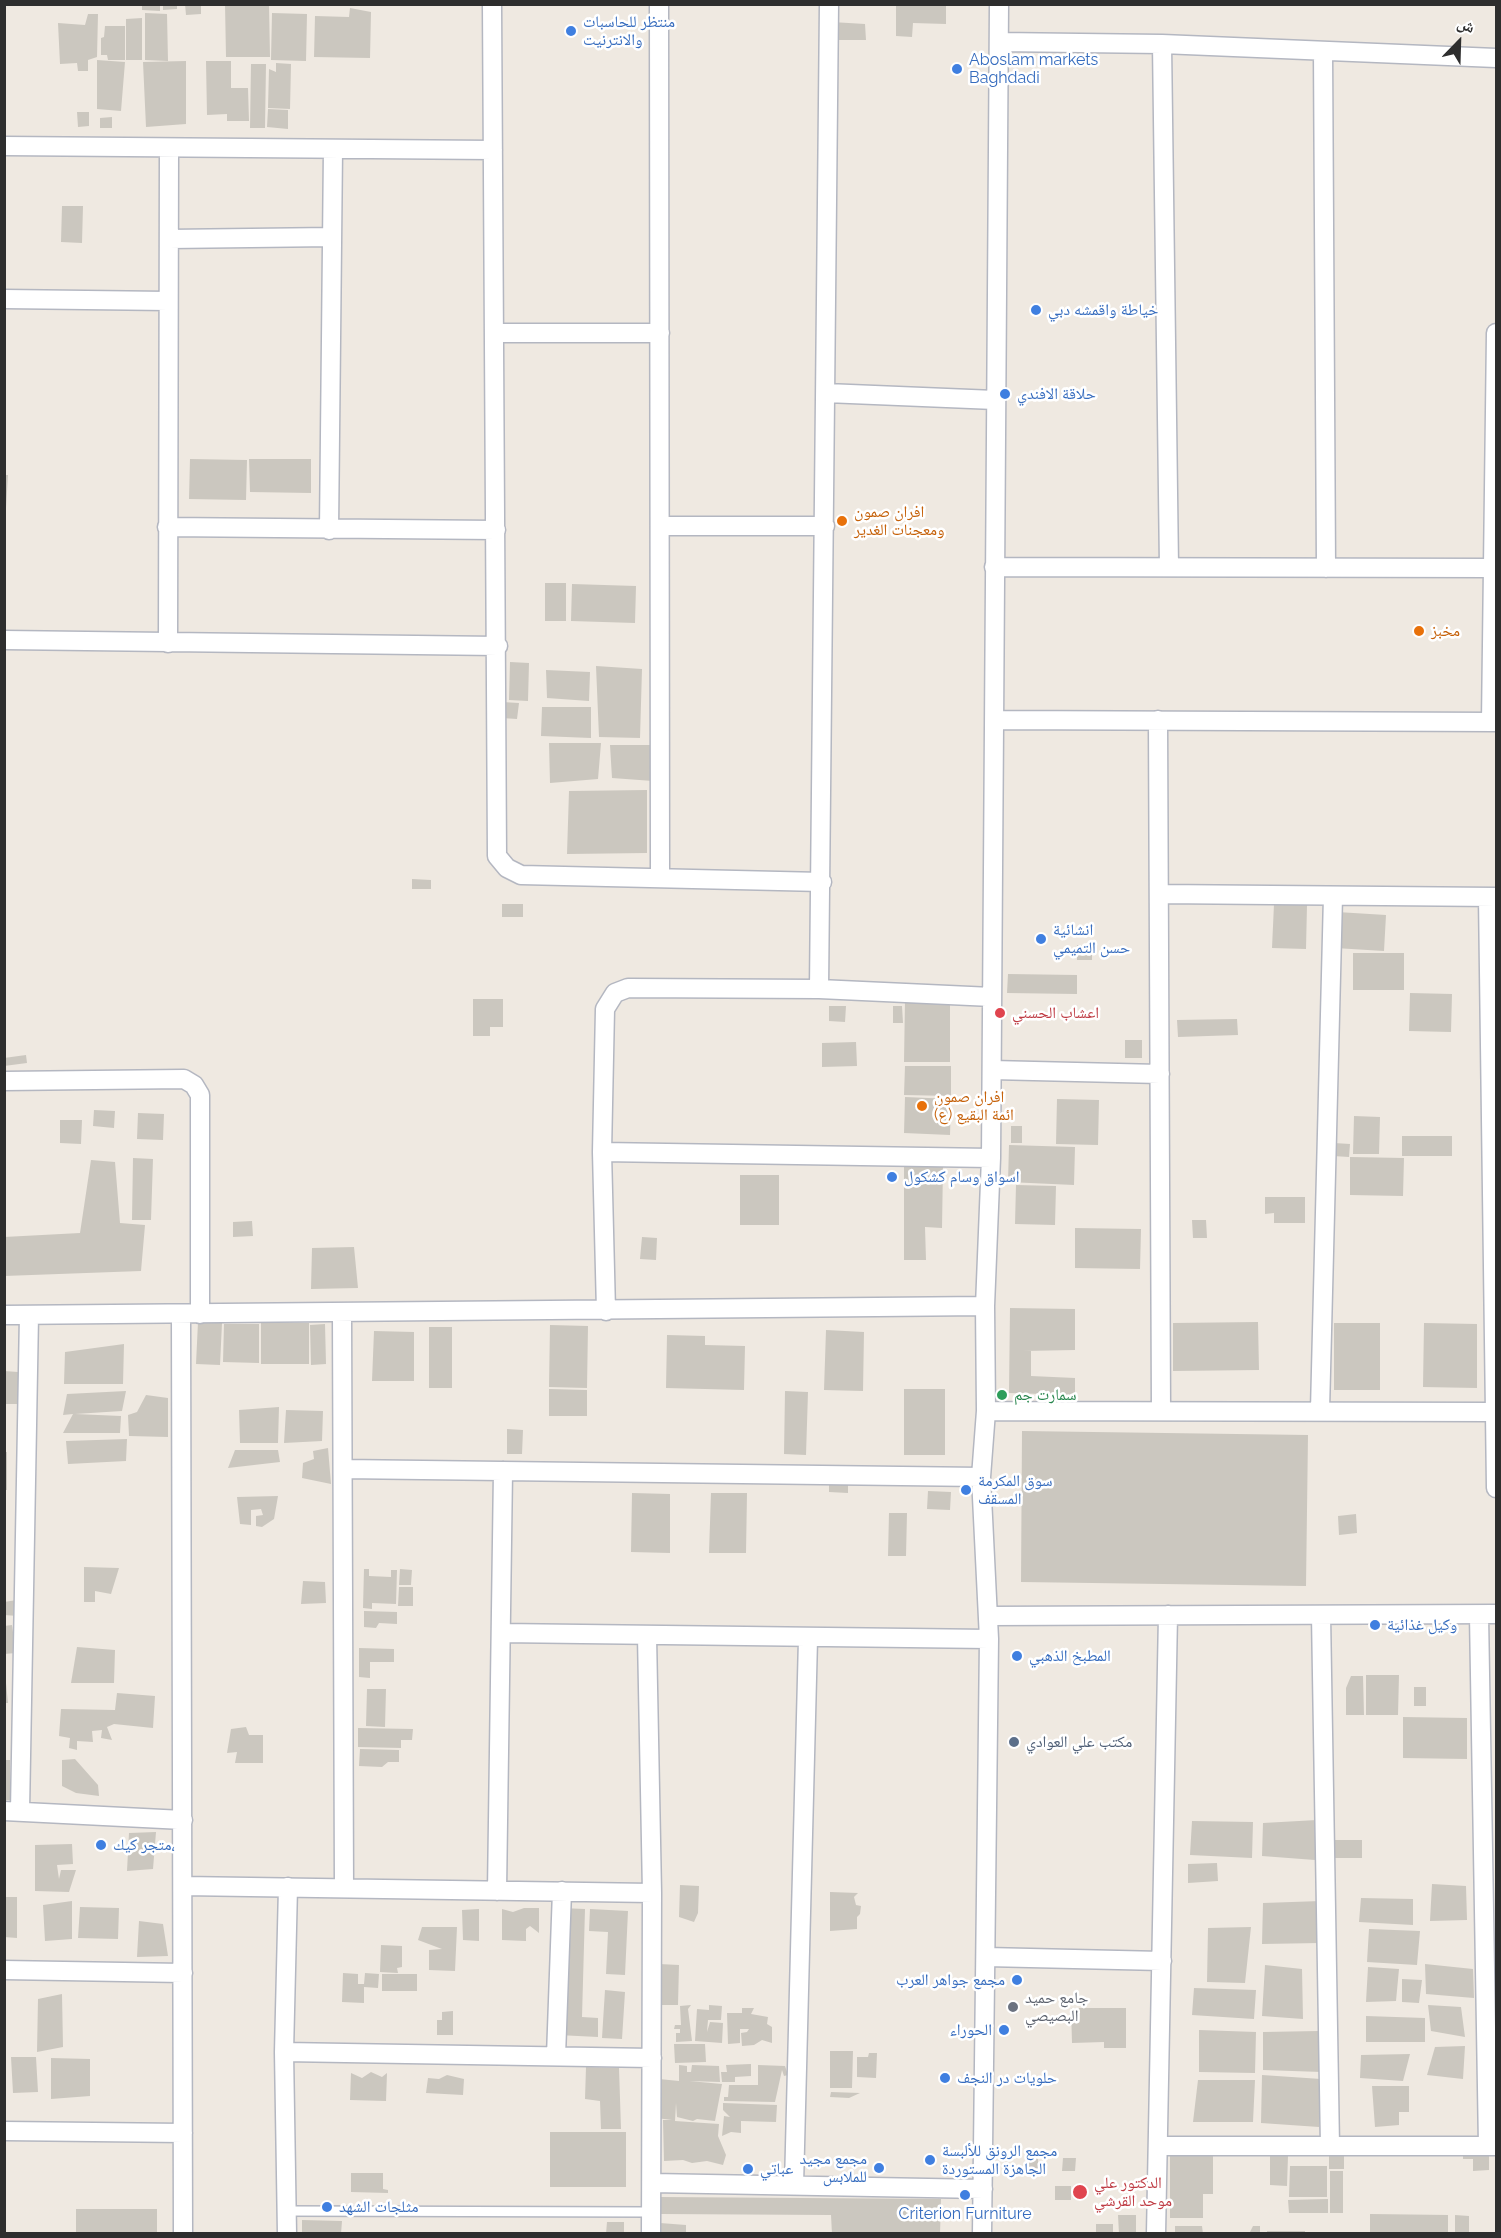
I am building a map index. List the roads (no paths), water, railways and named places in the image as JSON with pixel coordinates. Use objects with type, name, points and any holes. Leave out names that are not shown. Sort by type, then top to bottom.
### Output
[{"type":"street","points":[[492,4],[498,646],[497,856],[507,868],[521,875],[822,882]]},
{"type":"street","points":[[660,4],[660,877]]},
{"type":"street","points":[[819,989],[822,882],[829,4]]},
{"type":"street","points":[[982,2234],[989,1616],[981,1477],[986,1411],[984,1306],[992,1158],[999,4]]},
{"type":"street","points":[[999,42],[1162,44],[1497,58]]},
{"type":"street","points":[[1162,44],[1169,567]]},
{"type":"street","points":[[1323,51],[1326,568]]},
{"type":"street","points":[[4,146],[493,150]]},
{"type":"street","points":[[168,643],[169,148]]},
{"type":"street","points":[[329,530],[333,149]]},
{"type":"street","points":[[169,239],[333,237]]},
{"type":"street","points":[[4,299],[168,301]]},
{"type":"street","points":[[495,333],[660,333]]},
{"type":"street","points":[[994,720],[1494,722],[1493,568],[1497,333]]},
{"type":"street","points":[[826,393],[995,400]]},
{"type":"street","points":[[660,526],[825,526]]},
{"type":"street","points":[[167,527],[496,531]]},
{"type":"street","points":[[994,567],[1493,568]]},
{"type":"street","points":[[4,640],[498,646]]},
{"type":"street","points":[[1158,720],[1161,1410]]},
{"type":"street","points":[[1160,894],[1492,897],[1497,1488]]},
{"type":"street","points":[[1320,1410],[1334,896]]},
{"type":"street","points":[[606,1311],[602,1152],[605,1009],[615,993],[628,988],[819,989],[992,997]]},
{"type":"street","points":[[992,1070],[1160,1074]]},
{"type":"street","points":[[4,1081],[184,1079],[194,1085],[200,1095],[200,1314]]},
{"type":"street","points":[[602,1152],[992,1158]]},
{"type":"street","points":[[4,1315],[984,1306]]},
{"type":"street","points":[[342,1313],[344,1888]]},
{"type":"street","points":[[181,1314],[183,2234]]},
{"type":"street","points":[[29,1315],[13,1811],[183,1820]]},
{"type":"street","points":[[986,1411],[1495,1412]]},
{"type":"street","points":[[343,1469],[981,1477]]},
{"type":"street","points":[[497,1891],[503,1471]]},
{"type":"street","points":[[989,1616],[1488,1614],[1492,2146],[1158,2146]]},
{"type":"street","points":[[1156,2234],[1168,1615]]},
{"type":"street","points":[[1321,1615],[1330,2146]]},
{"type":"street","points":[[501,1633],[989,1639]]},
{"type":"street","points":[[647,1636],[652,1893],[651,2234]]},
{"type":"street","points":[[794,2185],[808,1638]]},
{"type":"street","points":[[183,1886],[652,1893]]},
{"type":"street","points":[[286,2234],[284,2052],[288,1887]]},
{"type":"street","points":[[556,2056],[561,1892]]},
{"type":"street","points":[[986,1957],[1162,1961]]},
{"type":"street","points":[[4,1970],[183,1973]]},
{"type":"street","points":[[284,2052],[652,2058]]},
{"type":"street","points":[[4,2131],[183,2133]]},
{"type":"street","points":[[652,2182],[983,2189]]},
{"type":"lane","points":[[286,2211],[651,2212]]},
{"type":"place","name":"منتظر للحاسبات والانترنيت","points":[[571,31]]},
{"type":"place","name":"Aboslam markets Baghdadi","points":[[957,69]]},
{"type":"place","name":"خياطة واقمشه دبي","points":[[1036,310]]},
{"type":"place","name":"حلاقة الافندي","points":[[1005,394]]},
{"type":"place","name":"افران صمون ومعجنات الغدير","points":[[842,521]]},
{"type":"place","name":"مخبز","points":[[1419,631]]},
{"type":"place","name":"انشائية حسن التميمي","points":[[1041,939]]},
{"type":"place","name":"اعشاب الحسني","points":[[1000,1013]]},
{"type":"place","name":"افران صمون ائمة البقيع (ع)","points":[[922,1106]]},
{"type":"place","name":"اسواق وسام كشكول","points":[[892,1177]]},
{"type":"place","name":"سمارت جم","points":[[1002,1395]]},
{"type":"place","name":"سوق المكرمة المسقف","points":[[966,1490]]},
{"type":"place","name":"وكيل غذائية","points":[[1375,1625]]},
{"type":"place","name":"المطبخ الذهبي","points":[[1017,1656]]},
{"type":"place","name":"مكتب علي العوادي","points":[[1014,1742]]},
{"type":"place","name":"متجر كيك،","points":[[101,1845]]},
{"type":"place","name":"مجمع جواهر العرب","points":[[1017,1980]]},
{"type":"place","name":"جامع حميد البصيصي","points":[[1013,2007]]},
{"type":"place","name":"الحوراء","points":[[1004,2030]]},
{"type":"place","name":"حلويات در النجف","points":[[945,2078]]},
{"type":"place","name":"مجمع الرونق للألبسة الجاهزة المستوردة","points":[[930,2160]]},
{"type":"place","name":"مجمع مجيد للملابس","points":[[879,2168]]},
{"type":"place","name":"عباتي","points":[[748,2169]]},
{"type":"place","name":"الدكتور علي موحد القرشي","points":[[1080,2192]]},
{"type":"place","name":"Criterion Furniture","points":[[965,2195]]},
{"type":"place","name":"مثلجات الشهد","points":[[327,2207]]}]
